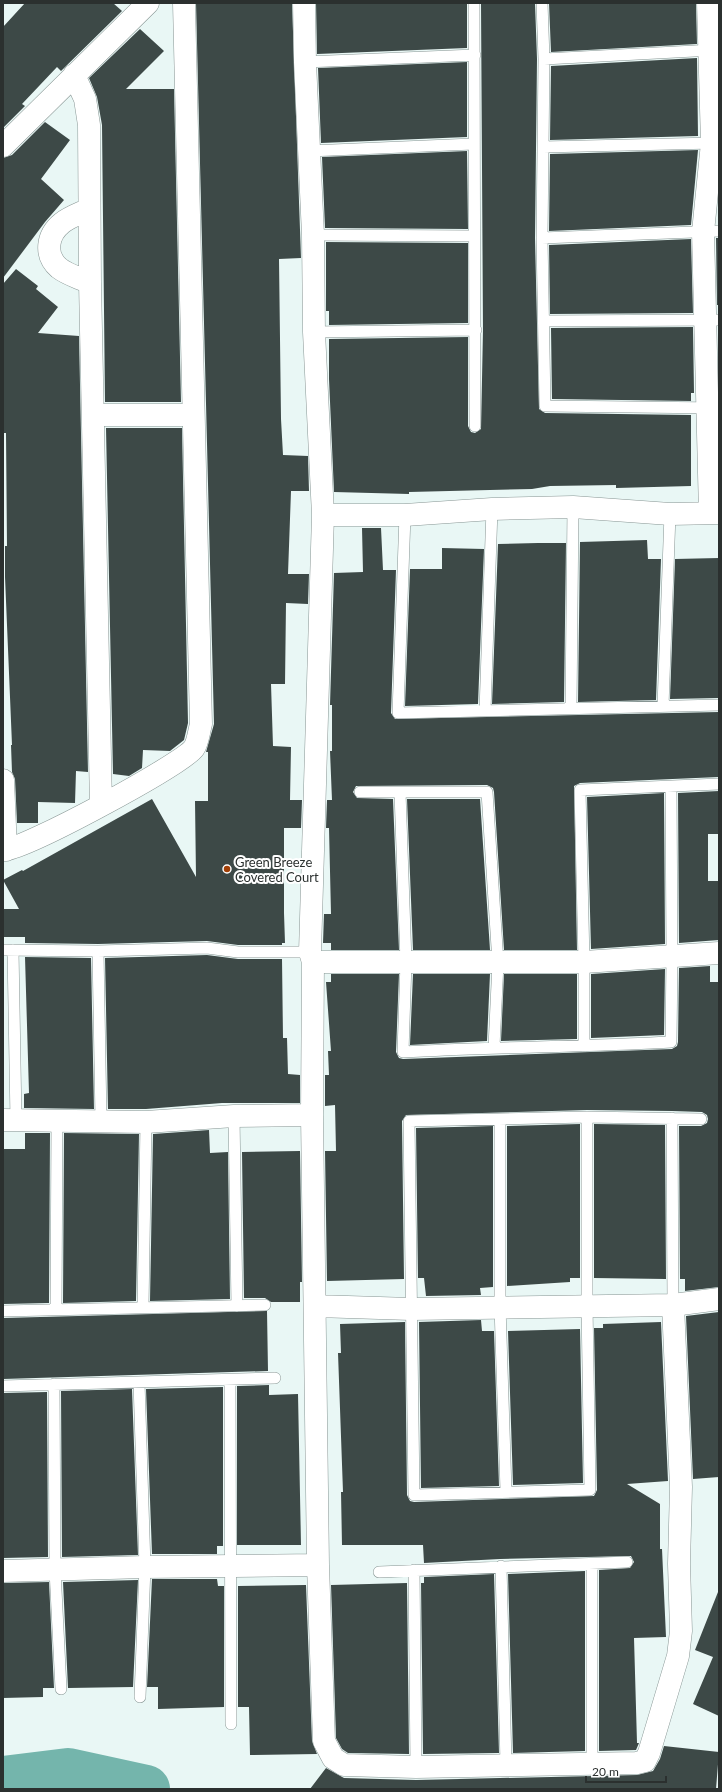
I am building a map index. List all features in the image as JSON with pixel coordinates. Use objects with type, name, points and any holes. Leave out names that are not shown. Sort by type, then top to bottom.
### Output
[{"type":"street","points":[[3,146],[148,3]]},
{"type":"street","points":[[3,780],[5,850],[31,842],[172,764],[194,748],[201,724],[184,3]]},
{"type":"street","points":[[304,3],[305,62],[313,236],[314,332],[323,515],[312,957],[312,1115],[316,1306],[318,1565],[324,1741],[333,1758],[344,1765],[416,1767],[506,1764],[592,1765],[637,1763],[645,1761],[649,1753],[678,1656],[681,1631],[679,1564],[680,1488],[673,1304]]},
{"type":"street","points":[[323,515],[405,515],[492,509],[573,507],[670,514],[715,513],[711,232],[715,143],[714,50],[708,3]]},
{"type":"street","points":[[74,75],[85,99],[89,125],[90,283],[101,804]]},
{"type":"street","points":[[89,209],[63,222],[55,230],[48,242],[50,255],[59,268],[90,283]]},
{"type":"street","points":[[93,415],[193,415]]},
{"type":"street","points":[[312,957],[406,962],[498,963],[584,962],[719,953]]},
{"type":"street","points":[[9,1120],[101,1120],[146,1122],[234,1116],[312,1115]]},
{"type":"street","points":[[316,1306],[412,1309],[500,1306],[673,1304],[719,1299]]},
{"type":"street","points":[[3,1571],[145,1567],[318,1565]]},
{"type":"lane","points":[[474,3],[475,55],[473,144],[476,330],[475,426]]},
{"type":"lane","points":[[542,3],[544,59],[542,238],[545,406],[713,408]]},
{"type":"lane","points":[[544,59],[714,50]]},
{"type":"lane","points":[[305,62],[475,55]]},
{"type":"lane","points":[[544,147],[715,143]]},
{"type":"lane","points":[[309,151],[473,144]]},
{"type":"lane","points":[[542,238],[711,232]]},
{"type":"lane","points":[[313,236],[474,236]]},
{"type":"lane","points":[[544,321],[712,320]]},
{"type":"lane","points":[[314,332],[476,330]]},
{"type":"lane","points":[[571,708],[573,507]]},
{"type":"lane","points":[[485,711],[492,509]]},
{"type":"lane","points":[[662,706],[670,514]]},
{"type":"lane","points":[[405,515],[398,713],[719,705]]},
{"type":"lane","points":[[584,1046],[584,962],[580,790],[719,784]]},
{"type":"lane","points":[[400,792],[406,962],[403,1052],[494,1047],[584,1046],[671,1042],[671,787]]},
{"type":"lane","points":[[360,792],[487,792],[498,963],[494,1047]]},
{"type":"lane","points":[[9,1120],[8,950],[98,951],[207,948],[238,952],[312,957]]},
{"type":"lane","points":[[98,951],[101,1120]]},
{"type":"lane","points":[[234,1116],[237,1306]]},
{"type":"lane","points":[[588,1117],[587,1305],[590,1490],[414,1494],[409,1121],[588,1117],[701,1119]]},
{"type":"lane","points":[[672,1118],[673,1304]]},
{"type":"lane","points":[[56,1310],[57,1120]]},
{"type":"lane","points":[[500,1120],[500,1306],[506,1491]]},
{"type":"lane","points":[[143,1307],[146,1122]]},
{"type":"lane","points":[[3,1311],[265,1305]]},
{"type":"lane","points":[[3,1386],[275,1378]]},
{"type":"lane","points":[[230,1380],[231,1724]]},
{"type":"lane","points":[[139,1382],[145,1567],[140,1697]]},
{"type":"lane","points":[[54,1384],[55,1570],[61,1690]]},
{"type":"lane","points":[[379,1572],[627,1562]]},
{"type":"lane","points":[[592,1564],[592,1765]]},
{"type":"lane","points":[[501,1566],[506,1764]]},
{"type":"lane","points":[[414,1570],[416,1767]]},
{"type":"building","points":[[25,3],[113,3],[122,11],[61,71],[57,67],[22,104],[25,106],[3,128],[3,27]]},
{"type":"building","points":[[196,3],[292,3],[301,258],[279,259],[281,419],[283,455],[308,456],[309,491],[291,491],[288,574],[309,574],[308,604],[286,603],[285,684],[271,684],[273,746],[291,747],[290,800],[302,800],[301,828],[284,828],[285,943],[282,943],[282,945],[238,945],[207,941],[98,944],[25,943],[25,937],[3,937],[3,909],[19,909],[3,880],[22,870],[23,871],[152,799],[196,877],[195,801],[208,801],[208,752],[206,752],[214,724]]},
{"type":"building","points":[[316,3],[467,3],[467,48],[317,54]]},
{"type":"building","points":[[481,3],[535,3],[537,59],[535,238],[539,409],[545,413],[691,415],[691,486],[616,488],[616,485],[550,486],[532,489],[409,492],[409,494],[334,492],[329,379],[329,339],[468,337],[468,426],[471,432],[475,433],[481,429],[483,330]]},
{"type":"building","points":[[549,3],[696,3],[697,44],[551,52]]},
{"type":"building","points":[[140,29],[164,51],[126,89],[174,89],[181,402],[105,402],[102,125],[97,97],[89,78]]},
{"type":"building","points":[[697,58],[698,136],[550,140],[551,66]]},
{"type":"building","points":[[467,62],[467,137],[321,143],[318,68]]},
{"type":"building","points":[[45,122],[70,140],[41,179],[64,200],[45,222],[3,278],[3,158],[12,155]]},
{"type":"building","points":[[698,150],[691,225],[549,231],[550,154]]},
{"type":"building","points":[[467,151],[468,229],[325,228],[322,157]]},
{"type":"building","points":[[716,238],[719,238],[719,305],[717,305]]},
{"type":"building","points":[[691,239],[693,313],[550,314],[549,245]]},
{"type":"building","points":[[326,242],[468,243],[468,323],[329,325],[329,311],[326,311]]},
{"type":"building","points":[[16,269],[38,286],[36,289],[58,307],[38,333],[79,336],[88,772],[76,771],[75,803],[38,802],[38,823],[17,823],[15,779],[12,772],[5,577],[5,546],[7,546],[6,433],[3,433],[3,284]]},
{"type":"building","points":[[693,327],[694,393],[691,393],[691,401],[552,399],[551,328]]},
{"type":"building","points":[[106,428],[182,428],[188,723],[184,740],[170,751],[143,750],[142,768],[129,776],[113,774]]},
{"type":"building","points":[[362,528],[381,528],[383,570],[396,570],[391,713],[395,719],[719,712],[719,777],[580,783],[574,786],[577,950],[504,950],[494,792],[493,788],[487,785],[356,786],[353,792],[357,798],[393,799],[399,950],[331,950],[331,943],[323,943],[324,914],[331,914],[329,828],[326,828],[327,800],[332,800],[330,751],[332,751],[332,705],[330,705],[334,573],[363,572]]},
{"type":"building","points":[[647,540],[648,559],[661,559],[656,700],[578,702],[580,542]]},
{"type":"building","points":[[566,543],[564,702],[492,704],[498,544]]},
{"type":"building","points":[[442,548],[484,549],[478,704],[405,706],[410,569],[442,569]]},
{"type":"building","points":[[719,558],[719,698],[670,699],[675,559]]},
{"type":"building","points":[[719,791],[719,834],[708,834],[708,881],[719,881],[719,940],[679,943],[678,793]]},
{"type":"building","points":[[664,793],[665,944],[591,949],[587,797]]},
{"type":"building","points":[[407,799],[480,799],[490,950],[413,950]]},
{"type":"building","points":[[207,955],[238,959],[282,959],[283,1038],[287,1038],[288,1074],[300,1075],[300,1103],[222,1103],[146,1109],[108,1109],[105,958]]},
{"type":"building","points":[[25,957],[91,958],[94,1109],[24,1108],[24,1094],[29,1093]]},
{"type":"building","points":[[710,966],[710,982],[719,982],[719,1287],[685,1291],[685,1279],[680,1279],[679,1126],[701,1126],[707,1123],[708,1119],[707,1115],[702,1112],[672,1111],[587,1110],[406,1115],[402,1121],[404,1279],[327,1281],[325,1151],[336,1151],[335,1105],[325,1106],[325,1075],[329,1075],[328,1051],[331,1051],[326,982],[331,982],[331,974],[399,974],[396,1052],[399,1058],[403,1059],[672,1049],[677,1046],[678,1042],[679,968]]},
{"type":"building","points":[[665,969],[664,1035],[591,1038],[591,974]]},
{"type":"building","points":[[413,974],[490,974],[487,1041],[410,1045]]},
{"type":"building","points":[[504,974],[577,974],[577,1039],[501,1041]]},
{"type":"building","points":[[580,1124],[580,1278],[570,1278],[570,1282],[507,1286],[507,1126]]},
{"type":"building","points":[[594,1124],[665,1125],[666,1279],[594,1278]]},
{"type":"building","points":[[493,1126],[493,1287],[480,1288],[481,1295],[426,1296],[424,1278],[418,1278],[416,1128]]},
{"type":"building","points":[[209,1130],[210,1153],[228,1152],[230,1299],[150,1301],[153,1134]]},
{"type":"building","points":[[25,1133],[50,1133],[49,1303],[3,1304],[3,1149],[25,1149]]},
{"type":"building","points":[[64,1133],[139,1134],[136,1301],[63,1303]]},
{"type":"building","points":[[300,1151],[302,1282],[300,1282],[300,1302],[271,1302],[265,1298],[244,1298],[242,1152]]},
{"type":"building","points":[[267,1311],[268,1371],[3,1379],[3,1318]]},
{"type":"building","points":[[719,1312],[719,1477],[693,1479],[686,1316]]},
{"type":"building","points":[[481,1320],[482,1331],[494,1331],[499,1486],[421,1488],[419,1322]]},
{"type":"building","points":[[405,1322],[407,1495],[410,1501],[414,1502],[594,1496],[597,1490],[594,1328],[603,1328],[603,1324],[661,1322],[668,1481],[627,1484],[660,1504],[660,1549],[662,1549],[666,1637],[634,1638],[637,1743],[639,1743],[636,1750],[599,1751],[599,1570],[630,1568],[634,1562],[631,1556],[500,1559],[424,1563],[423,1545],[342,1545],[341,1492],[343,1492],[338,1353],[341,1353],[340,1324]]},
{"type":"building","points":[[580,1329],[583,1483],[513,1485],[508,1331]]},
{"type":"building","points":[[269,1385],[269,1395],[298,1394],[301,1545],[237,1545],[237,1386]]},
{"type":"building","points":[[223,1387],[223,1546],[217,1546],[217,1554],[152,1554],[146,1389]]},
{"type":"building","points":[[132,1389],[138,1555],[62,1557],[61,1391]]},
{"type":"building","points":[[47,1392],[48,1557],[3,1558],[3,1393]]},
{"type":"building","points":[[585,1571],[585,1751],[513,1753],[508,1574]]},
{"type":"building","points":[[494,1574],[499,1753],[423,1754],[421,1583],[424,1583],[424,1577]]},
{"type":"building","points":[[152,1579],[217,1579],[218,1586],[224,1586],[224,1707],[158,1709],[158,1687],[147,1687]]},
{"type":"building","points":[[138,1580],[133,1687],[68,1688],[63,1582]]},
{"type":"building","points":[[49,1582],[54,1688],[43,1688],[43,1697],[3,1698],[3,1583]]},
{"type":"building","points":[[407,1583],[409,1754],[348,1753],[342,1749],[336,1738],[331,1585]]},
{"type":"building","points":[[306,1585],[312,1741],[317,1754],[250,1755],[249,1707],[238,1707],[238,1586]]},
{"type":"building","points":[[718,1592],[719,1716],[693,1704],[713,1657],[695,1650]]},
{"type":"building","points":[[664,1746],[719,1752],[716,1789],[310,1789],[326,1768],[344,1778],[416,1780],[637,1775],[653,1771],[660,1759]]},
{"type":"waterway","points":[[3,1780],[68,1772],[146,1789]]},
{"type":"place","name":"Green Breeze Covered Court","points":[[227,869]]}]
